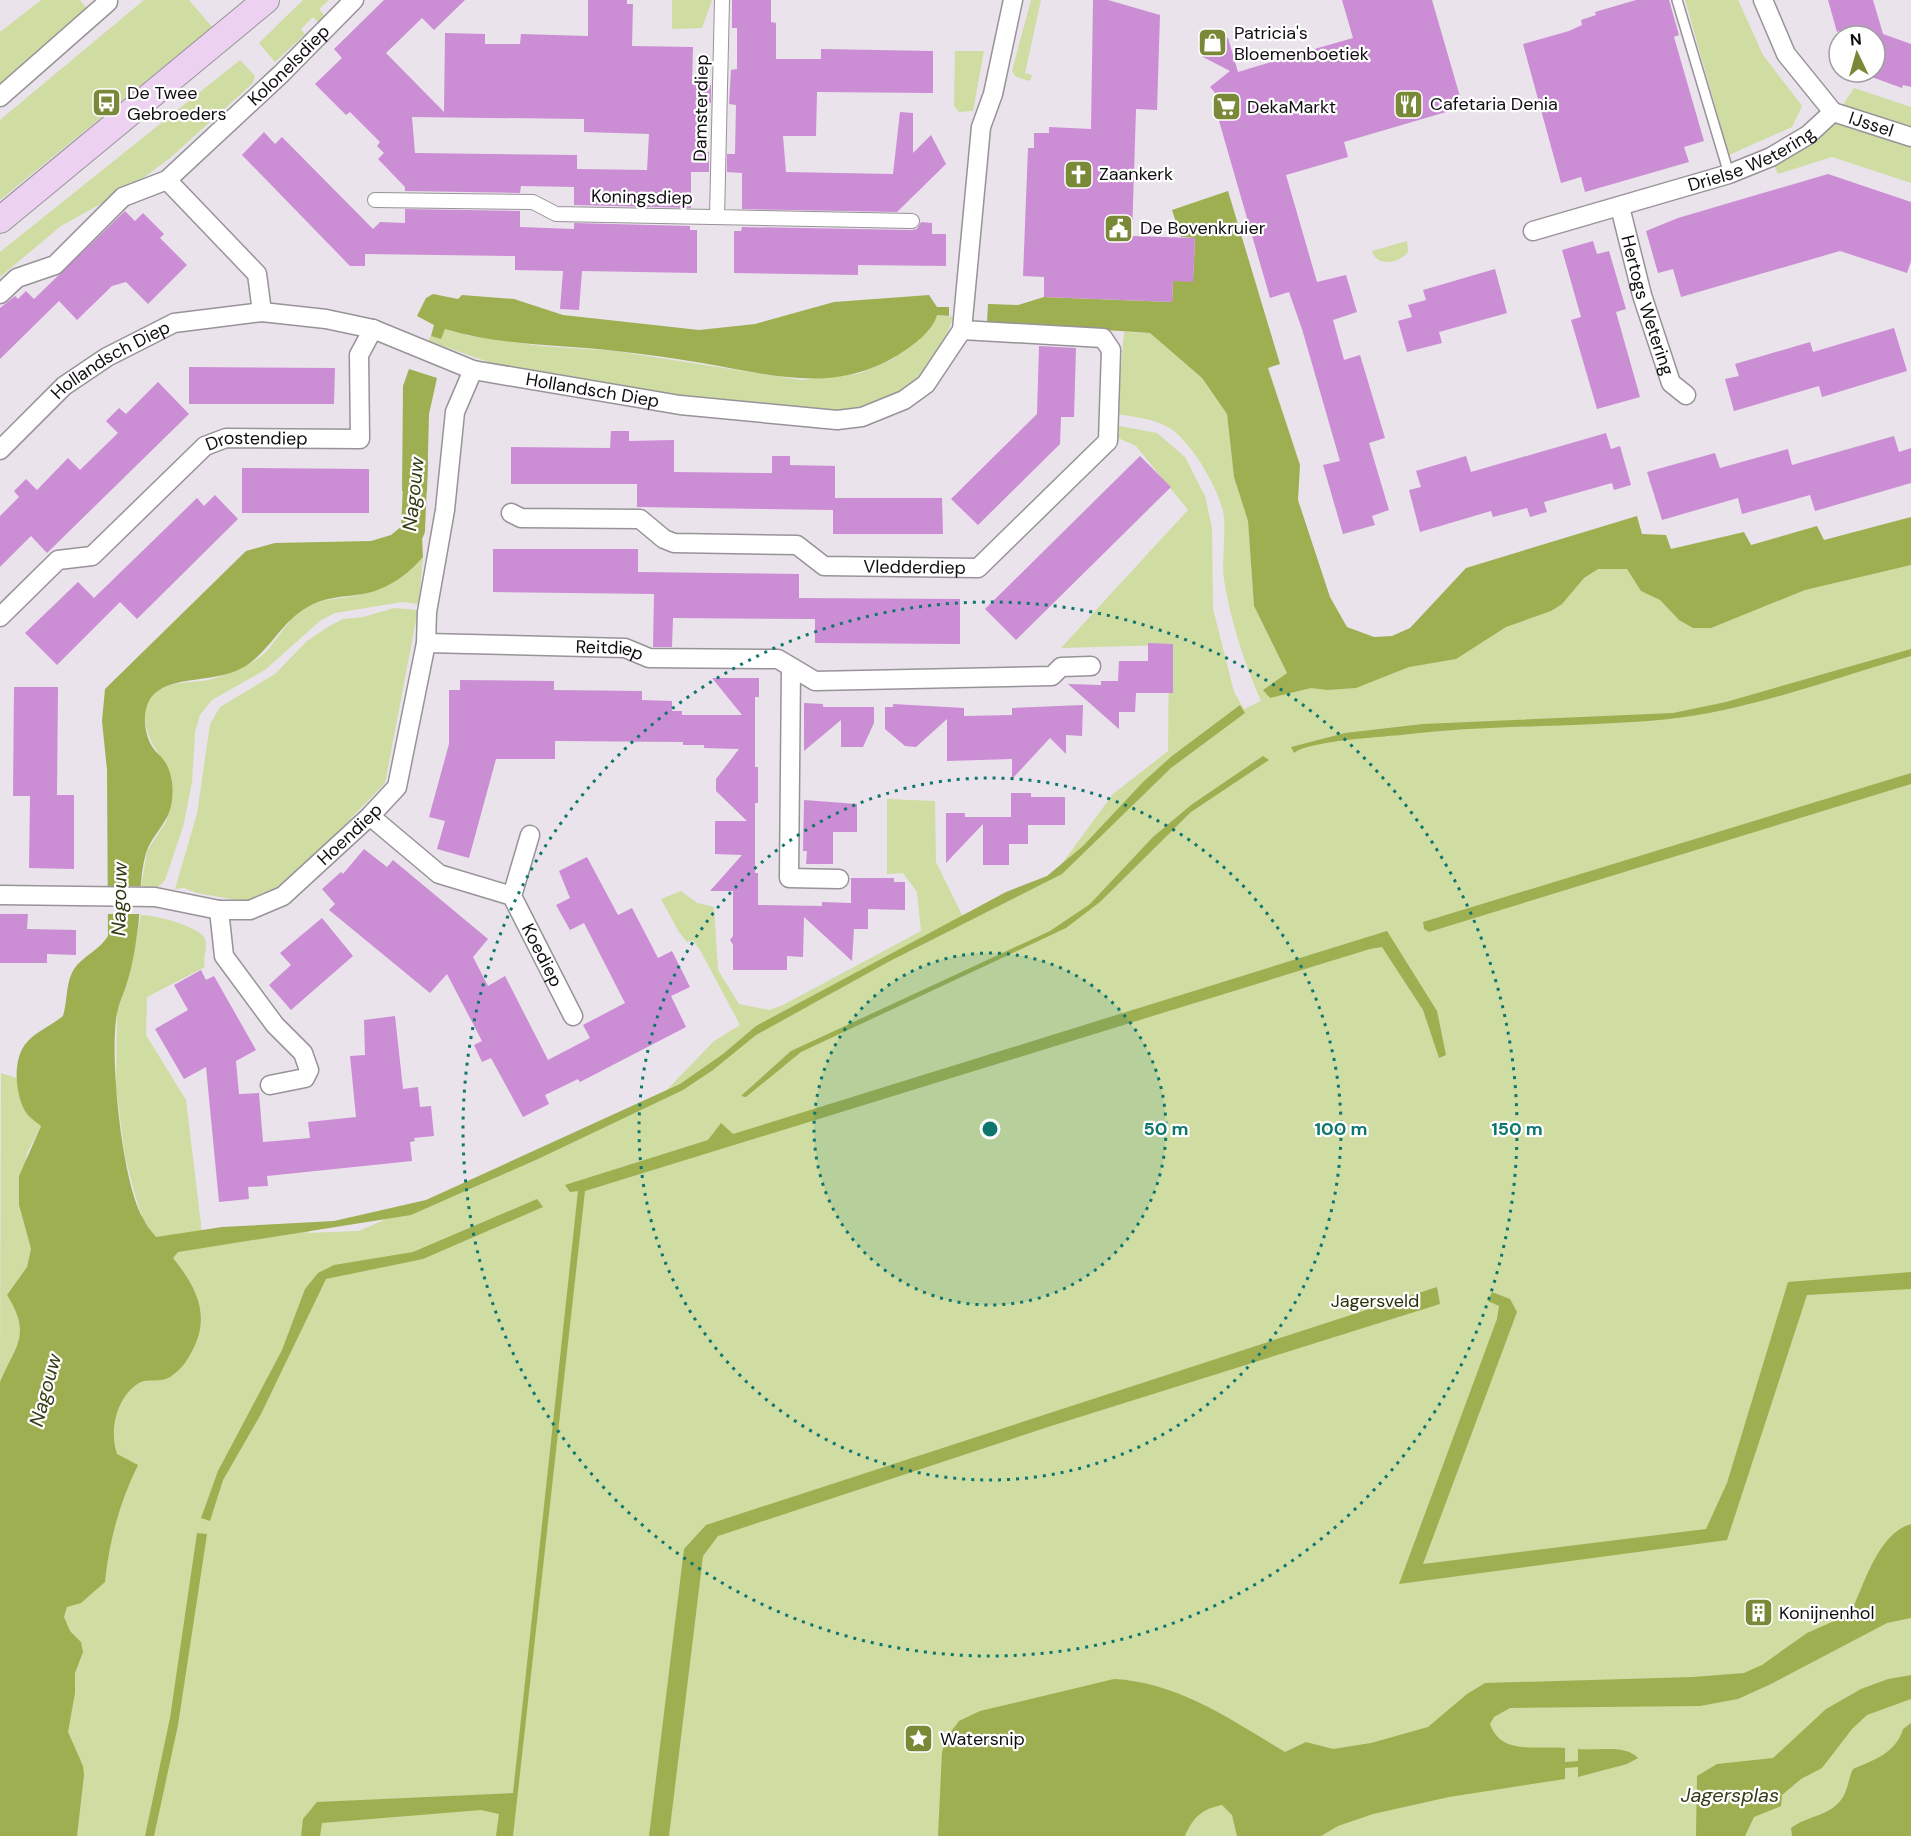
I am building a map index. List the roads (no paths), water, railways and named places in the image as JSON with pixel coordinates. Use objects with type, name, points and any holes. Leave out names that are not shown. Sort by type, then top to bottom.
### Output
[{"type":"main road","points":[[0,220],[266,0]]},
{"type":"street","name":"Kolonelsdiep","points":[[168,180],[281,74],[354,0]]},
{"type":"street","name":"Damsterdiep","points":[[717,217],[722,0]]},
{"type":"street","name":"Hollandsch Diep","points":[[0,450],[64,386],[125,347],[174,323],[262,312],[326,319],[373,329],[473,370],[680,405],[837,420],[862,417],[904,400],[926,384],[962,330],[981,127],[993,94],[1013,0]]},
{"type":"street","name":"Drielse Wetering","points":[[1533,231],[1729,174],[1771,157],[1808,135],[1833,112],[1786,54],[1762,0]]},
{"type":"street","points":[[0,97],[107,1]]},
{"type":"street","name":"IJssel","points":[[1833,112],[1911,137]]},
{"type":"street","points":[[0,294],[17,278],[55,265],[123,197],[168,180],[257,274],[262,312]]},
{"type":"street","name":"Koningsdiep","points":[[375,200],[533,202],[556,214],[912,221]]},
{"type":"street","name":"Hertogs Wetering","points":[[1620,207],[1642,295],[1671,383],[1686,395]]},
{"type":"street","name":"Drostendiep","points":[[0,617],[58,560],[92,556],[205,446],[226,438],[360,439],[359,355],[373,329]]},
{"type":"street","name":"Vledderdiep","points":[[511,513],[521,518],[640,519],[664,539],[674,543],[797,545],[825,566],[978,568],[1108,441],[1111,350],[1103,338],[962,330]]},
{"type":"street","name":"Hoendiep","points":[[0,895],[155,897],[219,910],[250,910],[283,896],[370,816],[397,787],[426,643],[427,612],[449,468],[455,412],[473,370]]},
{"type":"street","name":"Reitdiep","points":[[426,643],[625,648],[649,658],[778,658],[815,681],[1052,676],[1060,667],[1091,666]]},
{"type":"street","points":[[791,667],[789,878],[839,879]]},
{"type":"street","points":[[370,816],[439,874],[512,897],[530,835]]},
{"type":"street","name":"Koediep","points":[[512,897],[573,1016]]},
{"type":"street","points":[[219,910],[224,956],[274,1025],[303,1053],[307,1061],[309,1070],[305,1078],[270,1085]]},
{"type":"lane","points":[[1677,0],[1729,174]]},
{"type":"water","points":[[1228,191],[1280,364],[1268,368],[1300,465],[1298,500],[1330,597],[1347,627],[1374,637],[1392,636],[1410,628],[1466,568],[1637,516],[1642,534],[1666,535],[1671,549],[1744,532],[1751,545],[1817,526],[1824,540],[1911,517],[1911,565],[1805,590],[1711,628],[1693,628],[1679,620],[1660,600],[1641,591],[1627,569],[1598,569],[1584,578],[1562,604],[1551,611],[1506,627],[1456,659],[1409,667],[1356,688],[1327,690],[1311,688],[1270,698],[1263,690],[1287,673],[1254,606],[1248,521],[1234,477],[1227,414],[1202,378],[1150,333],[987,322],[988,304],[1018,305],[1044,297],[1172,302],[1173,281],[1193,281],[1195,238],[1181,237],[1172,210]]},
{"type":"water","points":[[433,294],[458,299],[462,295],[514,299],[563,315],[699,330],[755,324],[834,302],[929,295],[937,307],[949,307],[949,316],[937,315],[932,326],[919,340],[879,365],[855,374],[830,378],[805,378],[754,373],[637,353],[508,342],[445,329],[441,339],[431,336],[434,325],[417,316],[426,298]]},
{"type":"water","points":[[409,369],[437,378],[429,414],[427,492],[402,491],[403,386]]},
{"type":"water","points":[[405,509],[425,514],[422,536],[423,557],[411,570],[372,592],[333,598],[313,604],[288,622],[250,663],[230,673],[162,688],[154,694],[147,706],[145,728],[153,748],[168,767],[172,783],[171,806],[146,853],[134,952],[129,977],[117,1013],[115,1058],[119,1118],[129,1177],[143,1218],[156,1237],[222,1227],[334,1221],[426,1200],[680,1084],[723,1054],[756,1026],[1006,892],[1047,876],[1083,846],[1143,782],[1172,756],[1240,705],[1245,713],[1171,768],[1062,874],[890,961],[756,1035],[713,1070],[683,1090],[538,1159],[411,1215],[178,1252],[173,1258],[198,1299],[201,1321],[199,1333],[190,1355],[178,1370],[166,1379],[139,1383],[131,1389],[120,1406],[114,1425],[117,1454],[138,1465],[116,1522],[105,1582],[81,1603],[67,1607],[64,1617],[70,1631],[81,1642],[83,1652],[75,1673],[75,1693],[68,1732],[83,1766],[84,1775],[77,1836],[0,1836],[0,1382],[16,1349],[20,1330],[15,1309],[7,1295],[27,1267],[31,1249],[19,1205],[19,1176],[41,1126],[27,1114],[21,1102],[17,1084],[17,1065],[19,1056],[28,1041],[63,1016],[73,971],[108,936],[107,770],[102,721],[105,689],[246,551],[275,543],[371,541],[391,535],[402,526]]},
{"type":"water","points":[[1911,649],[1911,656],[1791,693],[1699,715],[1636,722],[1501,727],[1362,738],[1314,745],[1294,753],[1291,747],[1345,733],[1423,724],[1673,713],[1726,702]]},
{"type":"water","points":[[1263,756],[1269,760],[1191,812],[1100,902],[1066,928],[801,1052],[746,1097],[741,1096],[791,1051],[1050,931],[1090,904],[1153,837],[1191,805]]},
{"type":"water","points":[[1911,773],[1911,784],[1429,932],[1424,929],[1423,922]]},
{"type":"water","points":[[1387,931],[1437,1011],[1446,1055],[1439,1058],[1423,1010],[1382,947],[585,1191],[513,1836],[496,1836],[499,1814],[481,1810],[322,1823],[320,1836],[301,1836],[303,1819],[317,1802],[513,1793],[578,1191],[570,1192],[565,1185],[708,1140],[721,1123],[733,1134]]},
{"type":"water","points":[[537,1199],[543,1207],[423,1259],[326,1279],[261,1414],[223,1480],[210,1521],[201,1518],[218,1471],[282,1350],[305,1289],[318,1273],[334,1265],[413,1252]]},
{"type":"water","points":[[1911,1272],[1911,1289],[1807,1295],[1727,1540],[1399,1584],[1497,1319],[1499,1306],[1488,1301],[1492,1292],[1510,1299],[1517,1312],[1423,1564],[1706,1529],[1727,1483],[1788,1282]]},
{"type":"water","points":[[1437,1287],[1440,1304],[1051,1426],[718,1536],[703,1556],[669,1836],[649,1836],[684,1549],[706,1525]]},
{"type":"water","points":[[1911,1524],[1911,1618],[1887,1623],[1738,1699],[1700,1706],[1510,1708],[1494,1717],[1490,1724],[1502,1741],[1511,1745],[1532,1748],[1565,1748],[1565,1762],[1578,1761],[1578,1749],[1610,1749],[1626,1751],[1638,1758],[1627,1764],[1578,1777],[1578,1767],[1565,1768],[1565,1779],[1449,1797],[1373,1814],[1338,1826],[1321,1836],[1237,1836],[1232,1815],[1222,1805],[1199,1815],[1185,1836],[938,1836],[942,1752],[947,1737],[959,1721],[980,1711],[1114,1679],[1138,1682],[1183,1695],[1204,1705],[1285,1752],[1306,1742],[1333,1749],[1371,1743],[1428,1727],[1467,1694],[1485,1683],[1693,1677],[1744,1673],[1762,1665],[1807,1633],[1850,1614],[1880,1549],[1889,1538]]},
{"type":"water","points":[[197,1533],[207,1534],[178,1725],[154,1836],[145,1836],[170,1718]]},
{"type":"water","name":"Jagersplas","points":[[1911,1675],[1911,1699],[1867,1715],[1852,1729],[1822,1768],[1801,1779],[1782,1795],[1781,1806],[1754,1817],[1745,1836],[1696,1836],[1697,1776],[1717,1764],[1773,1758],[1826,1709],[1861,1689],[1888,1679]]},
{"type":"water","name":"Jagersplas","points":[[1911,1723],[1911,1836],[1792,1836],[1791,1828],[1836,1805],[1845,1793],[1853,1769],[1890,1750],[1903,1729]]},
{"type":"waterway","name":"Nagouw","points":[[407,542],[413,530],[416,461]]},
{"type":"place","name":"Patricia's Bloemenboetiek","points":[[1213,43]]},
{"type":"place","name":"De Twee Gebroeders","points":[[106,103]]},
{"type":"place","name":"Cafetaria Denia","points":[[1409,104]]},
{"type":"place","name":"DekaMarkt","points":[[1226,107]]},
{"type":"place","name":"Zaankerk","points":[[1078,174]]},
{"type":"place","name":"De Bovenkruier","points":[[1119,228]]},
{"type":"place","name":"Konijnenhol","points":[[1758,1613]]},
{"type":"place","name":"Watersnip","points":[[919,1739]]},
{"type":"park label","name":"Jagersveld","points":[[1375,1301]]}]
